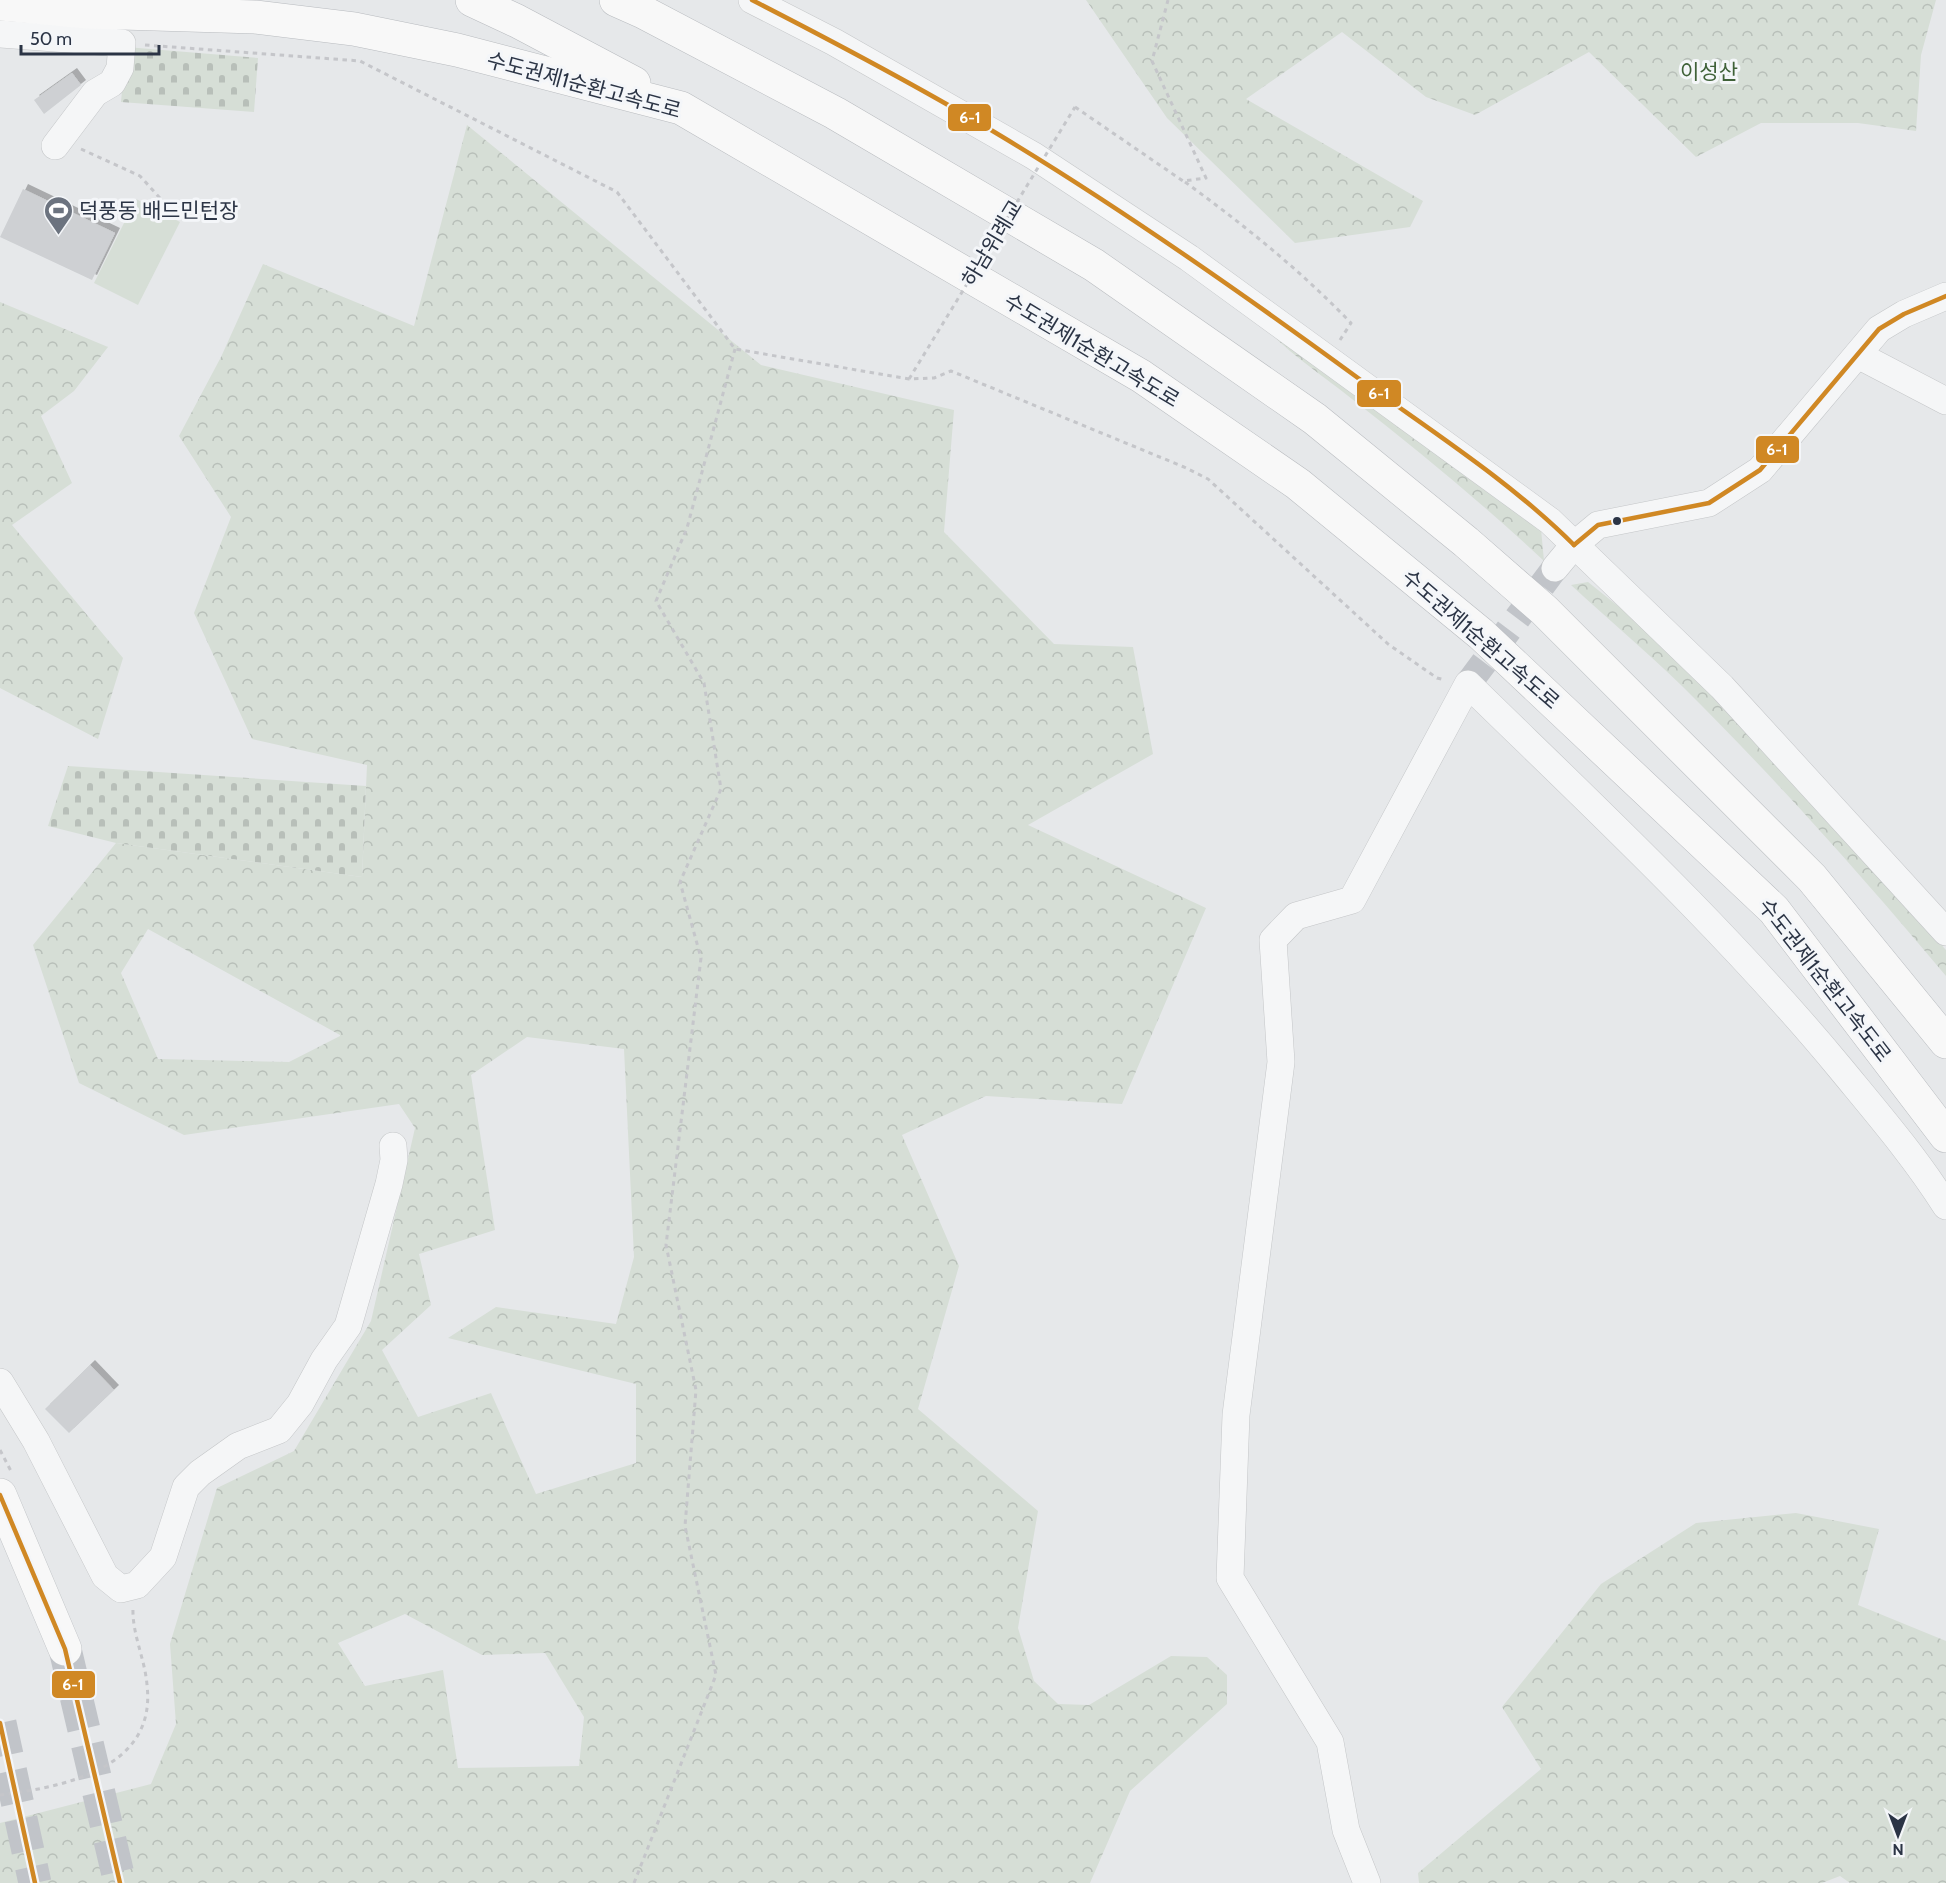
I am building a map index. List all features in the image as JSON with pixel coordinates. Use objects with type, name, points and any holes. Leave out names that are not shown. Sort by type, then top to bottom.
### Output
[{"type":"main road","points":[[472,0],[517,21],[681,108]]},
{"type":"main road","points":[[616,0],[834,113],[1094,266],[1315,419],[1466,542],[1553,618],[1812,878],[1946,1042]]},
{"type":"main road","name":"수도권제1순환고속도로","points":[[0,4],[88,12],[255,17],[354,29],[457,50],[681,108],[1141,376],[1298,484],[1481,634],[1774,910],[1946,1136]]},
{"type":"main road","points":[[0,1495],[65,1649]]},
{"type":"street","points":[[752,0],[834,42],[1034,156],[1179,252],[1503,484],[1550,521],[1722,687],[1946,932]]},
{"type":"street","points":[[0,34],[122,43],[120,68],[112,83],[94,93],[58,141]]},
{"type":"street","points":[[1555,568],[1574,545],[1598,525],[1709,503],[1760,470],[1879,329],[1904,314],[1946,296]]},
{"type":"street","points":[[1858,355],[1946,400]]},
{"type":"street","points":[[1367,1883],[1346,1830],[1330,1742],[1230,1578],[1236,1415],[1281,1062],[1273,940],[1296,916],[1352,900],[1467,684],[1705,916],[1788,1006],[1917,1162],[1946,1206]]},
{"type":"street","points":[[0,1382],[36,1441],[105,1576],[121,1589],[136,1585],[163,1557],[186,1487],[200,1473],[238,1446],[279,1430],[300,1404],[324,1360],[348,1326],[394,1160],[393,1146]]},
{"type":"path","points":[[1168,0],[1152,61],[1206,178],[1183,180]]},
{"type":"path","points":[[122,43],[360,61],[617,192],[735,349],[909,379],[934,378],[951,371],[1208,479],[1259,522],[1388,644],[1437,678],[1467,684]]},
{"type":"path","name":"하남위례교","points":[[909,379],[1075,107],[1183,180]]},
{"type":"path","points":[[58,141],[140,176],[168,207]]},
{"type":"path","points":[[1183,180],[1269,247],[1351,323],[1335,347]]},
{"type":"path","points":[[634,1883],[716,1675],[685,1527],[696,1390],[666,1245],[701,958],[680,882],[721,789],[704,683],[656,601],[687,528],[735,349]]},
{"type":"path","points":[[0,1795],[63,1783],[105,1768],[124,1754],[139,1733],[147,1710],[148,1688],[132,1618],[136,1585]]},
{"type":"green space","name":"이성산","points":[[1086,0],[1936,0],[1921,55],[1916,131],[1858,123],[1761,123],[1696,157],[1589,52],[1475,115],[1426,97],[1342,32],[1246,99],[1423,201],[1410,227],[1295,243],[1167,118]]},
{"type":"green space","points":[[126,47],[258,58],[254,112],[121,102]]},
{"type":"green space","points":[[467,125],[761,365],[954,410],[944,532],[1054,644],[1133,647],[1153,754],[1028,825],[1206,908],[1122,1104],[986,1096],[902,1135],[959,1266],[918,1409],[1038,1511],[1018,1628],[1034,1681],[1058,1704],[1089,1705],[1171,1656],[1207,1657],[1227,1675],[1227,1704],[1130,1791],[1090,1883],[0,1883],[0,1823],[151,1784],[176,1724],[170,1644],[217,1488],[294,1451],[371,1321],[415,1128],[399,1104],[184,1135],[79,1083],[33,945],[116,843],[362,877],[367,765],[252,739],[194,613],[231,517],[179,436],[221,357],[263,264],[414,326]],"holes":[[[148,929],[340,1035],[340,1036],[289,1062],[158,1059],[121,973]],[[527,1037],[624,1049],[634,1257],[616,1324],[496,1307],[448,1338],[636,1384],[636,1463],[536,1494],[491,1393],[418,1417],[382,1350],[431,1305],[419,1254],[495,1230],[471,1075]],[[405,1614],[482,1655],[545,1653],[584,1717],[579,1766],[458,1768],[443,1670],[365,1686],[338,1643]]]},
{"type":"green space","points":[[136,199],[180,222],[138,305],[94,283]]},
{"type":"green space","points":[[0,302],[108,347],[74,391],[41,416],[72,483],[12,525],[123,658],[98,739],[0,688]]},
{"type":"green space","points":[[1264,327],[1541,529],[1544,561],[1450,478],[1296,356]]},
{"type":"green space","points":[[1588,582],[1653,634],[1691,670],[1946,950],[1946,976],[1751,756],[1668,673],[1571,585]]},
{"type":"green space","points":[[68,766],[366,786],[362,877],[116,843],[48,826]]},
{"type":"green space","points":[[1796,1513],[1879,1529],[1858,1605],[1946,1641],[1946,1883],[1850,1883],[1840,1876],[1822,1883],[1419,1883],[1418,1873],[1541,1769],[1502,1707],[1601,1584],[1696,1523]]},
{"type":"building","points":[[72,73],[81,85],[44,114],[34,100]]},
{"type":"building","name":"덕풍동 배드민턴장","points":[[23,189],[115,233],[92,280],[0,237]]},
{"type":"building","points":[[90,1365],[114,1390],[69,1433],[45,1409]]},
{"type":"tunnel","points":[[1468,684],[1555,568]]},
{"type":"tunnel","points":[[65,1649],[120,1883]]},
{"type":"tunnel","points":[[0,1723],[35,1883]]},
{"type":"transit line","name":"6-1","points":[[752,0],[878,66],[970,118],[1047,164],[1137,223],[1271,315],[1469,457],[1524,499],[1574,545]]},
{"type":"transit line","name":"6-1","points":[[1574,545],[1598,525],[1709,503],[1760,470],[1879,329],[1904,314],[1946,296]]},
{"type":"transit line","name":"6-1","points":[[0,1495],[65,1649],[120,1883]]},
{"type":"transit line","name":"6-1","points":[[0,1723],[35,1883]]},
{"type":"place","name":"덕풍동 배드민턴장","points":[[58,236]]}]
